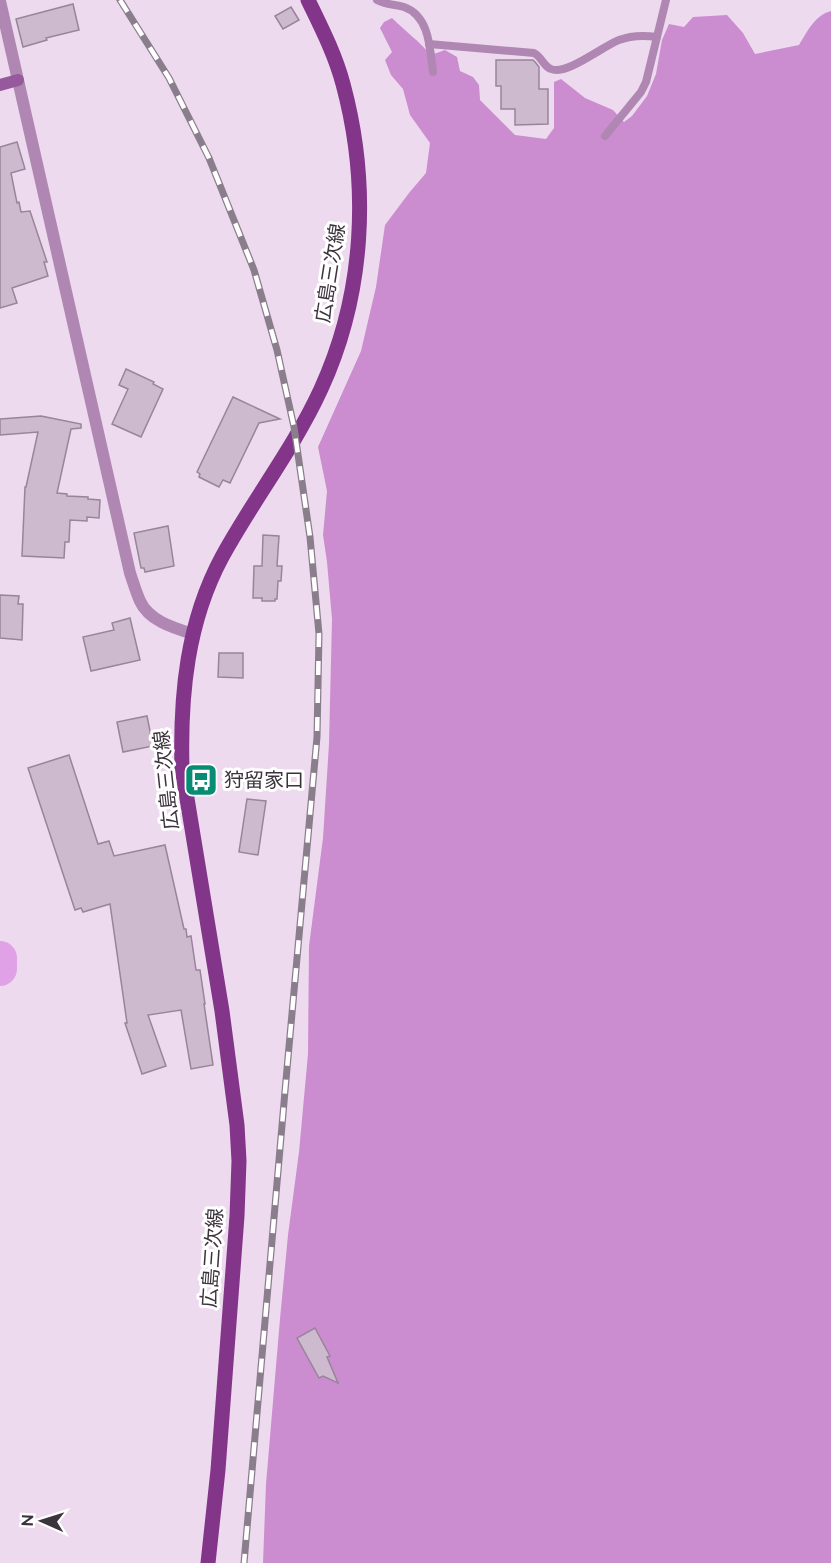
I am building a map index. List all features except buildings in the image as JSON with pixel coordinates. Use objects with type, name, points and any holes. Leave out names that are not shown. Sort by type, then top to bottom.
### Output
[{"type":"main road","name":"広島三次線","points":[[208,1563],[218,1470],[239,1161],[237,1125],[222,1011],[182,768],[183,696],[187,660],[206,591],[221,559],[301,428],[321,388],[338,347],[350,303],[357,259],[360,214],[353,125],[342,81],[327,39],[308,0]]},
{"type":"street","points":[[0,1],[130,573],[141,604],[148,611],[168,626],[193,634]]},
{"type":"street","points":[[0,85],[18,80]]},
{"type":"lane","points":[[377,0],[388,5],[405,7],[422,21],[429,44],[433,72]]},
{"type":"lane","points":[[605,136],[641,92],[646,82],[666,0]]},
{"type":"lane","points":[[429,44],[534,53],[540,56],[545,65],[560,71],[619,40],[639,35],[657,37]]},
{"type":"shaded area","points":[[831,11],[831,1563],[263,1563],[266,1484],[280,1319],[308,1054],[309,946],[323,838],[329,744],[332,619],[323,535],[327,491],[318,447],[361,351],[376,287],[385,225],[426,173],[430,143],[410,115],[403,89],[391,75],[385,60],[392,52],[380,28],[384,22],[392,18],[431,55],[445,50],[457,57],[460,71],[473,77],[479,85],[480,100],[515,135],[546,139],[554,128],[554,82],[561,79],[585,98],[613,110],[624,122],[632,116],[647,96],[656,74],[662,40],[669,24],[684,27],[693,17],[727,15],[743,33],[755,54],[799,45],[816,20]]},
{"type":"waterway","points":[[0,958],[0,969]]},
{"type":"railway","points":[[120,0],[169,78],[209,158],[254,270],[277,350],[294,427],[310,537],[319,634],[317,737],[244,1563]]},
{"type":"place","name":"狩留家口","points":[[201,780]]}]
